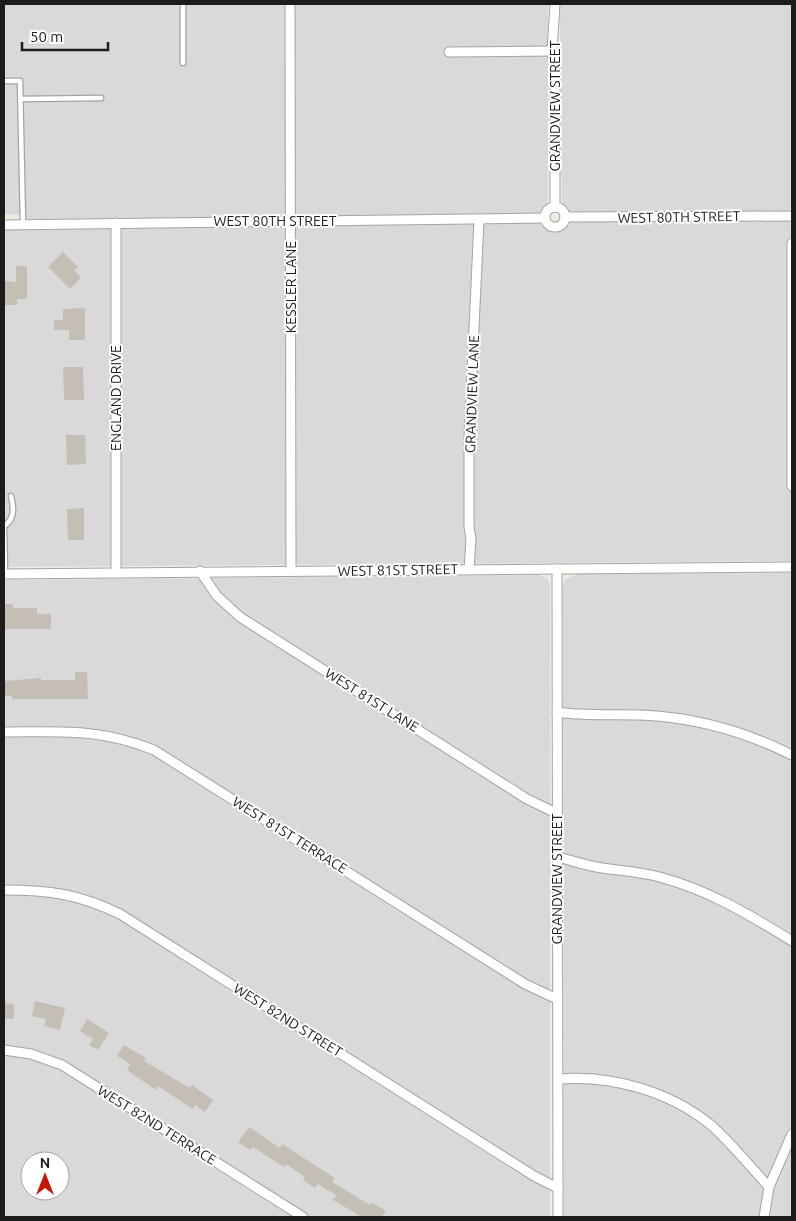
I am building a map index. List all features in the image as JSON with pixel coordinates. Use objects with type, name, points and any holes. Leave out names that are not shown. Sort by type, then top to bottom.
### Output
[{"type":"street","name":"KESSLER LANE","points":[[290,4],[291,570]]},
{"type":"street","name":"GRANDVIEW STREET","points":[[555,4],[552,51],[555,69],[555,207]]},
{"type":"street","points":[[449,52],[552,51]]},
{"type":"street","points":[[555,207],[563,211],[565,217],[563,225],[557,227],[548,225],[545,218],[548,210],[555,207]]},
{"type":"street","name":"WEST 80TH STREET","points":[[565,217],[792,216]]},
{"type":"street","name":"WEST 80TH STREET","points":[[4,225],[545,218]]},
{"type":"street","name":"GRANDVIEW LANE","points":[[469,569],[471,539],[469,527],[469,436],[479,220]]},
{"type":"street","name":"ENGLAND DRIVE","points":[[116,223],[116,572]]},
{"type":"street","points":[[792,243],[792,486]]},
{"type":"street","name":"WEST 81ST STREET","points":[[4,574],[792,567]]},
{"type":"street","name":"GRANDVIEW STREET","points":[[558,570],[556,813],[558,857],[558,1188]]},
{"type":"street","name":"WEST 81ST LANE","points":[[200,571],[217,596],[240,617],[527,799],[556,813]]},
{"type":"street","points":[[558,712],[657,716],[693,721],[728,730],[769,744],[792,755]]},
{"type":"street","name":"WEST 81ST TERRACE","points":[[4,732],[83,732],[104,734],[129,740],[154,750],[525,984],[557,999]]},
{"type":"street","points":[[558,857],[602,868],[626,870],[661,877],[692,887],[726,901],[792,940]]},
{"type":"street","name":"WEST 82ND STREET","points":[[4,890],[46,890],[71,895],[96,903],[120,914],[534,1176],[558,1188]]},
{"type":"street","name":"WEST 82ND TERRACE","points":[[4,1050],[31,1054],[62,1066],[303,1217]]},
{"type":"street","points":[[559,1079],[596,1079],[618,1082],[670,1099],[710,1125],[770,1187]]},
{"type":"street","points":[[764,1217],[770,1187],[792,1134]]},
{"type":"street","points":[[558,1188],[558,1217]]},
{"type":"lane","points":[[183,64],[184,4]]},
{"type":"lane","points":[[4,81],[20,81],[23,224]]},
{"type":"lane","points":[[21,99],[101,98]]},
{"type":"lane","points":[[4,574],[4,526],[12,516],[11,496]]},
{"type":"shaded area","points":[[4,4],[548,4],[548,201],[547,206],[540,211],[540,224],[553,232],[570,224],[570,212],[562,203],[560,4],[792,4],[792,561],[4,567],[4,229],[25,228],[25,215],[4,214]]},
{"type":"shaded area","points":[[792,573],[792,1217],[564,1217],[563,585],[565,579],[578,574]]},
{"type":"shaded area","points":[[539,575],[547,578],[550,584],[550,1217],[4,1217],[4,580]]},
{"type":"building","points":[[63,252],[78,267],[74,270],[81,278],[70,289],[48,267]]},
{"type":"building","points":[[16,266],[27,266],[27,299],[17,299],[17,305],[4,305],[4,281],[16,282]]},
{"type":"building","points":[[85,308],[85,340],[69,340],[69,330],[54,330],[54,320],[63,320],[63,309]]},
{"type":"building","points":[[63,367],[83,367],[84,400],[64,400]]},
{"type":"building","points":[[66,435],[85,435],[86,464],[67,465]]},
{"type":"building","points":[[84,508],[84,540],[68,540],[67,509]]},
{"type":"building","points":[[4,604],[13,604],[13,608],[37,608],[37,614],[51,614],[51,629],[4,629]]},
{"type":"building","points":[[75,672],[87,672],[88,699],[12,699],[12,696],[4,696],[4,681],[41,678],[41,680],[75,680]]},
{"type":"building","points":[[35,1001],[65,1008],[60,1030],[44,1026],[46,1019],[32,1016]]},
{"type":"building","points":[[4,1003],[14,1004],[14,1019],[4,1019]]},
{"type":"building","points":[[87,1019],[109,1033],[98,1050],[89,1045],[93,1039],[80,1031]]},
{"type":"building","points":[[124,1045],[146,1058],[144,1061],[190,1088],[192,1085],[213,1100],[205,1112],[195,1105],[193,1109],[158,1086],[156,1090],[127,1070],[130,1064],[117,1056]]},
{"type":"building","points":[[249,1127],[280,1148],[282,1144],[335,1178],[332,1182],[370,1205],[372,1203],[386,1211],[382,1217],[362,1217],[333,1200],[336,1195],[318,1184],[315,1188],[303,1180],[305,1177],[286,1164],[284,1167],[253,1147],[250,1150],[238,1142]]}]
